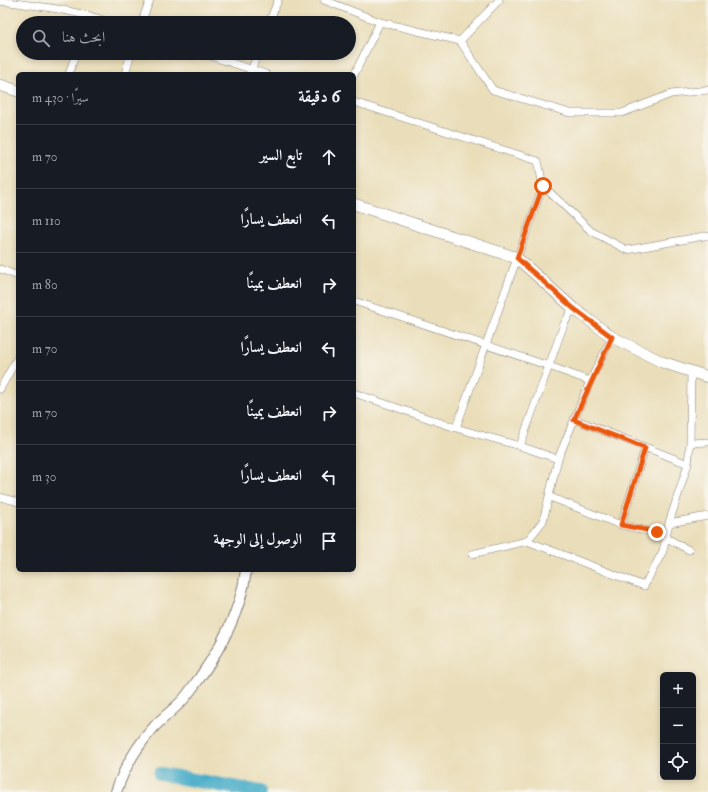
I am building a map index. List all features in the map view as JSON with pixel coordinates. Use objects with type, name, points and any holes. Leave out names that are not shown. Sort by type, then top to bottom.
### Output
[{"type":"main road","points":[[0,85],[16,90]]},
{"type":"main road","points":[[356,205],[517,258],[573,308],[612,337],[662,362],[708,377]]},
{"type":"main road","points":[[116,792],[135,750],[154,727],[186,697],[210,663],[231,622],[244,586],[246,572]]},
{"type":"street","points":[[144,16],[150,0]]},
{"type":"street","points":[[272,16],[278,0]]},
{"type":"street","points":[[324,0],[380,22],[460,41],[493,90],[570,113],[622,112],[671,94],[708,90]]},
{"type":"street","points":[[460,41],[499,0]]},
{"type":"street","points":[[0,1],[55,8],[91,16]]},
{"type":"street","points":[[355,72],[380,22]]},
{"type":"street","points":[[70,72],[74,60]]},
{"type":"street","points":[[126,72],[129,60]]},
{"type":"street","points":[[219,60],[251,72],[255,60]]},
{"type":"street","points":[[356,103],[538,162],[543,186],[456,428]]},
{"type":"street","points":[[543,186],[591,231],[627,250],[708,236]]},
{"type":"street","points":[[0,269],[16,275]]},
{"type":"street","points":[[356,302],[590,381]]},
{"type":"street","points":[[520,446],[564,324],[573,308]]},
{"type":"street","points":[[527,541],[543,521],[558,459],[590,381],[612,337]]},
{"type":"street","points":[[0,389],[16,361]]},
{"type":"street","points":[[472,554],[527,541],[644,586],[663,552],[668,523],[688,464],[690,444],[691,371]]},
{"type":"street","points":[[356,394],[456,428],[520,446],[558,459]]},
{"type":"street","points":[[574,420],[688,464]]},
{"type":"street","points":[[690,444],[708,442]]},
{"type":"street","points":[[621,525],[645,448]]},
{"type":"street","points":[[0,497],[16,501]]},
{"type":"street","points":[[550,497],[621,525],[657,532],[689,550]]},
{"type":"street","points":[[668,523],[707,518]]},
{"type":"waterway","points":[[160,774],[261,792]]},
{"type":"route","points":[[543,186],[517,258],[573,308],[612,337],[590,381],[574,420],[645,448],[621,525],[657,532]]}]
